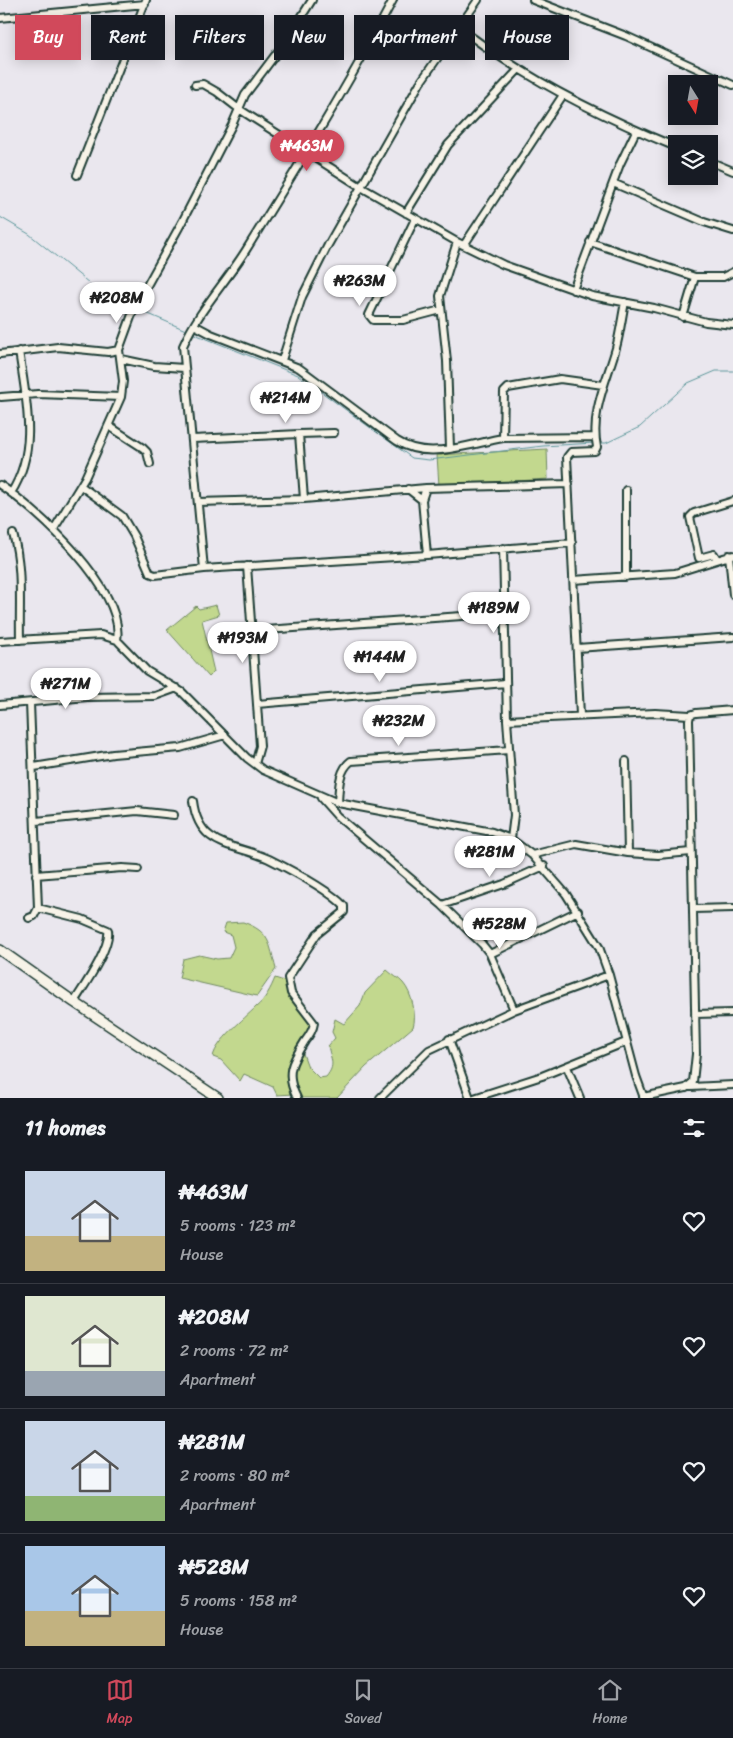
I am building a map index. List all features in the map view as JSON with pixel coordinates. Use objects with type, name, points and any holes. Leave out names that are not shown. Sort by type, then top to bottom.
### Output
[{"type":"main road","points":[[0,950],[218,1098]]},
{"type":"street","points":[[54,530],[80,486],[121,397],[123,381],[121,359],[118,350],[135,306],[182,222],[255,79],[280,50],[312,0]]},
{"type":"street","points":[[204,569],[193,439],[184,368],[184,346],[192,328],[237,263],[307,154],[348,84],[393,0]]},
{"type":"street","points":[[468,15],[478,0]]},
{"type":"street","points":[[533,0],[626,36],[733,85]]},
{"type":"street","points":[[0,18],[146,2],[76,175]]},
{"type":"street","points":[[475,38],[519,69],[562,95],[636,131],[668,144]]},
{"type":"street","points":[[282,360],[302,297],[328,245],[420,83],[437,60]]},
{"type":"street","points":[[406,213],[448,145],[519,69]]},
{"type":"street","points":[[195,85],[203,84],[307,154],[361,187],[457,242],[504,265],[573,290],[683,317],[733,325]]},
{"type":"street","points":[[464,245],[562,95]]},
{"type":"street","points":[[573,290],[613,183],[636,131]]},
{"type":"street","points":[[718,165],[733,171]]},
{"type":"street","points":[[613,183],[704,222],[733,231]]},
{"type":"street","points":[[415,218],[369,315],[373,320],[394,321],[441,310]]},
{"type":"street","points":[[450,448],[447,360],[441,310],[441,287],[457,242]]},
{"type":"street","points":[[590,242],[695,277],[733,278]]},
{"type":"street","points":[[723,277],[733,272]]},
{"type":"street","points":[[683,317],[695,277]]},
{"type":"street","points":[[580,715],[569,454],[594,451],[596,421],[603,385],[616,346],[625,302]]},
{"type":"street","points":[[192,328],[282,360],[307,374],[406,447],[419,451],[450,448],[502,438],[596,442]]},
{"type":"street","points":[[0,354],[58,348],[108,352],[118,350]]},
{"type":"street","points":[[11,493],[22,474],[26,462],[29,423],[19,351]]},
{"type":"street","points":[[121,359],[154,366],[184,368]]},
{"type":"street","points":[[502,438],[504,392],[506,389],[560,379],[603,385]]},
{"type":"street","points":[[1,398],[25,394],[121,397]]},
{"type":"street","points":[[109,426],[143,448],[147,452],[150,464]]},
{"type":"street","points":[[193,439],[334,433]]},
{"type":"street","points":[[299,434],[304,499]]},
{"type":"street","points":[[198,502],[304,499],[426,488],[569,484]]},
{"type":"street","points":[[0,485],[54,530],[71,547],[110,604],[118,624],[117,640]]},
{"type":"street","points":[[80,486],[122,516],[134,536],[150,573],[159,575],[204,569],[427,555],[572,543]]},
{"type":"street","points":[[426,488],[422,500],[427,555]]},
{"type":"street","points":[[408,489],[422,500]]},
{"type":"street","points":[[626,490],[626,577]]},
{"type":"street","points":[[717,559],[714,554],[699,558],[690,517],[694,513],[733,501]]},
{"type":"street","points":[[12,534],[20,562],[20,640]]},
{"type":"street","points":[[503,548],[507,720],[514,815],[511,839]]},
{"type":"street","points":[[573,580],[675,573],[731,555],[733,595]]},
{"type":"street","points":[[247,566],[260,746],[255,764]]},
{"type":"street","points":[[252,631],[504,612]]},
{"type":"street","points":[[0,641],[101,635],[117,640],[147,671],[176,688],[255,764],[320,797],[338,803],[472,828],[511,839],[544,866],[578,910],[599,947],[609,975],[626,1042],[644,1097],[691,1086],[733,1085]]},
{"type":"street","points":[[577,648],[733,638]]},
{"type":"street","points":[[257,704],[506,683]]},
{"type":"street","points":[[0,705],[97,697],[155,696],[176,688]]},
{"type":"street","points":[[29,918],[34,916],[38,908],[34,766],[30,703]]},
{"type":"street","points":[[507,720],[580,715],[655,713],[690,715],[733,710]]},
{"type":"street","points":[[690,715],[696,1054],[691,1086]]},
{"type":"street","points":[[34,766],[113,754],[180,748],[226,735]]},
{"type":"street","points":[[338,803],[340,780],[345,766],[350,761],[509,750]]},
{"type":"street","points":[[626,760],[628,853]]},
{"type":"street","points":[[320,797],[337,816],[442,905],[482,944],[490,954],[514,1010]]},
{"type":"street","points":[[193,801],[196,820],[220,844],[249,851],[269,860],[309,882],[344,906],[344,912],[317,934],[288,978],[291,993],[314,1023],[290,1072],[290,1080],[297,1098]]},
{"type":"street","points":[[36,821],[137,811],[174,815]]},
{"type":"street","points":[[532,855],[576,844],[628,853],[658,855],[691,852]]},
{"type":"street","points":[[442,905],[491,889],[544,866]]},
{"type":"street","points":[[36,875],[122,868],[138,869]]},
{"type":"street","points":[[38,908],[82,919],[108,930],[102,953],[74,1002]]},
{"type":"street","points":[[693,909],[733,908]]},
{"type":"street","points":[[490,954],[578,910]]},
{"type":"street","points":[[380,1098],[430,1050],[449,1039],[514,1010],[609,975]]},
{"type":"street","points":[[695,1014],[733,1013]]},
{"type":"street","points":[[449,1039],[470,1098]]},
{"type":"street","points":[[474,1098],[567,1067],[626,1042]]},
{"type":"street","points":[[567,1067],[580,1098]]},
{"type":"green space","points":[[547,449],[548,479],[439,486],[437,455]]},
{"type":"green space","points":[[216,605],[219,615],[202,620],[214,672],[209,677],[167,630],[196,606],[199,609]]},
{"type":"green space","points":[[243,922],[259,930],[264,935],[270,946],[276,969],[257,996],[179,978],[183,959],[199,955],[217,959],[229,958],[234,947],[231,935],[223,932],[226,923]]},
{"type":"green space","points":[[387,970],[401,981],[409,993],[414,1011],[413,1027],[366,1067],[337,1098],[301,1098],[297,1090],[293,1094],[277,1095],[273,1087],[244,1074],[240,1081],[221,1060],[213,1057],[219,1044],[225,1037],[262,1001],[270,990],[275,978],[290,983],[294,999],[312,1025],[308,1030],[312,1038],[306,1044],[299,1043],[308,1067],[319,1078],[326,1077],[332,1066],[328,1046],[335,1038],[332,1032],[335,1019],[344,1024],[360,1006],[365,993]]},
{"type":"waterway","points":[[0,217],[29,234],[100,292],[131,307]]},
{"type":"waterway","points":[[137,309],[188,331]]},
{"type":"waterway","points":[[192,333],[298,375],[412,458],[429,460],[543,446],[595,443]]},
{"type":"waterway","points":[[599,443],[606,443],[640,427],[688,383],[716,371],[733,371]]}]
